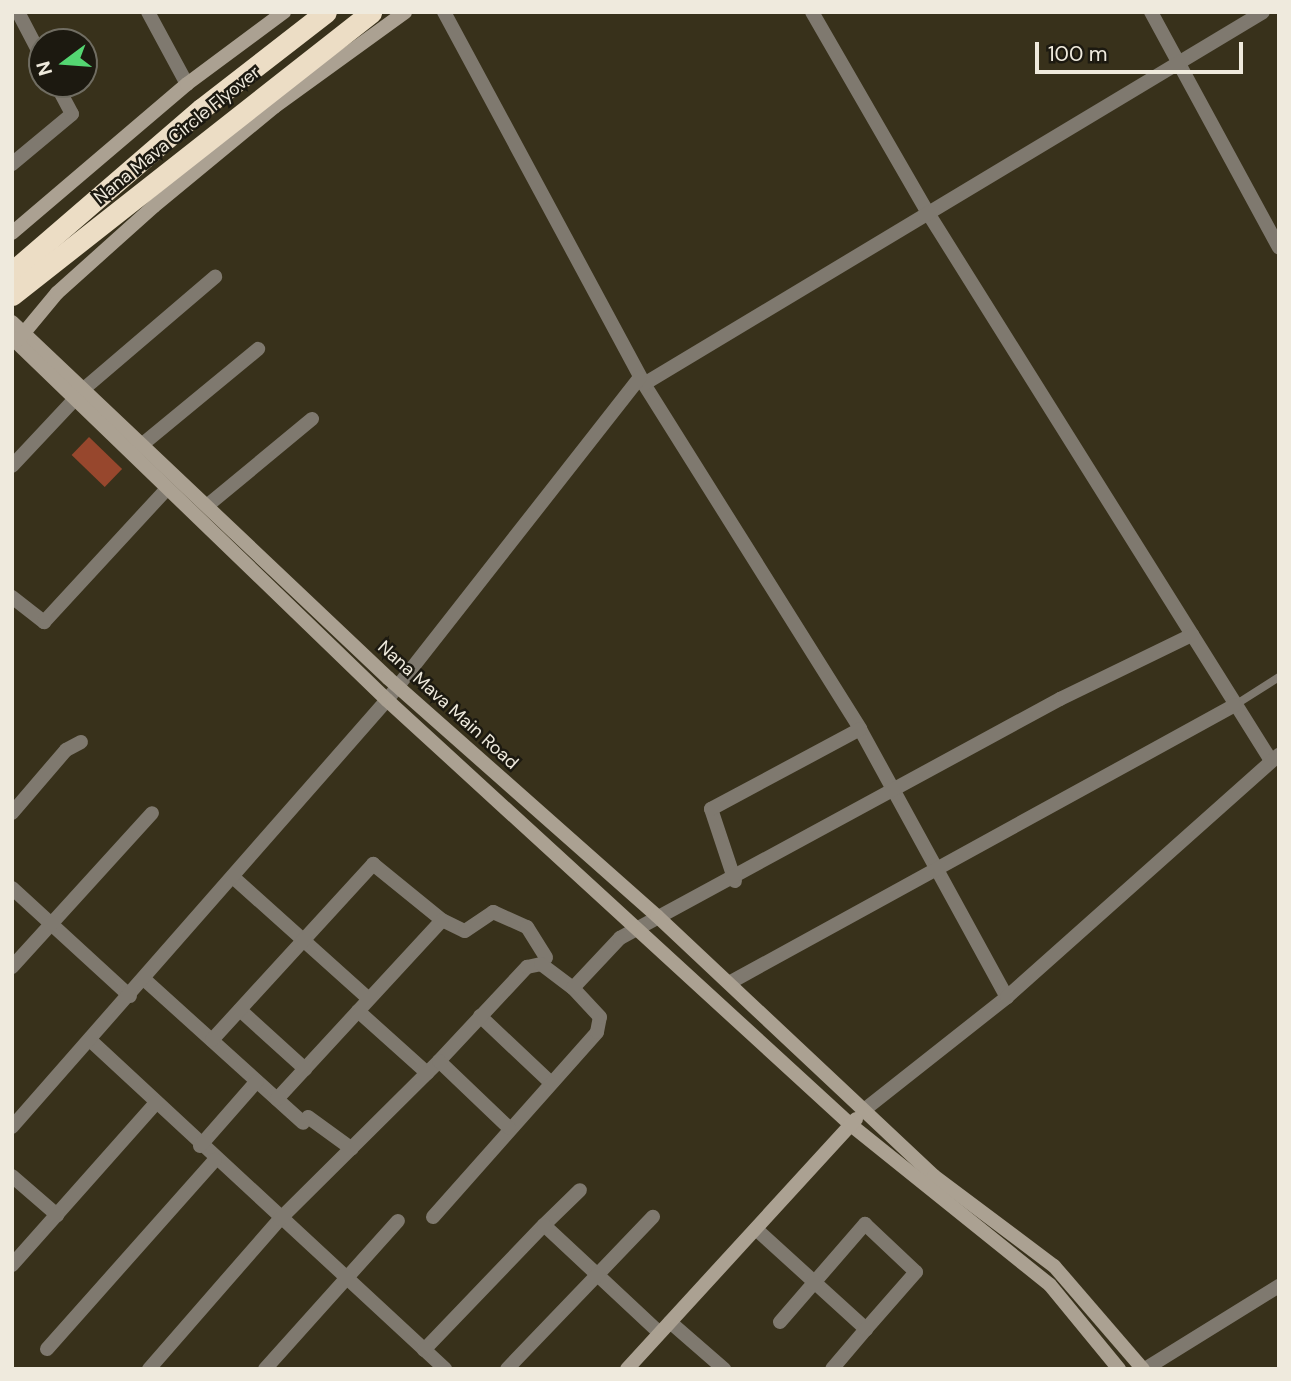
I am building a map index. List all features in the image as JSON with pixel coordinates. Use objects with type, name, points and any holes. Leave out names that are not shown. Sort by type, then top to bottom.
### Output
[{"type":"highway","name":"Nana Mava Circle Flyover","points":[[12,272],[201,109],[326,12]]},
{"type":"highway","name":"Nana Mava Circle Flyover","points":[[12,295],[370,12]]},
{"type":"street","points":[[18,12],[28,31]]},
{"type":"street","points":[[148,12],[187,84]]},
{"type":"street","points":[[12,233],[187,84],[284,12]]},
{"type":"street","points":[[17,340],[57,293],[154,206],[274,107],[405,12]]},
{"type":"street","points":[[444,12],[642,380],[860,729],[1007,997]]},
{"type":"street","points":[[627,1369],[864,1110],[1007,997],[1274,757],[1235,705],[928,213],[813,12]]},
{"type":"street","points":[[1151,12],[1279,248]]},
{"type":"street","points":[[12,1127],[131,996],[387,700],[396,685],[642,380],[928,213],[1176,60],[1263,12]]},
{"type":"street","points":[[12,164],[72,114],[63,98]]},
{"type":"street","points":[[86,387],[215,277]]},
{"type":"street","name":"Nana Mava Main Road","points":[[12,322],[17,340],[74,400],[387,700],[638,927],[850,1125],[1050,1285],[1119,1369]]},
{"type":"street","name":"Nana Mava Main Road","points":[[17,340],[86,387],[396,685],[657,916],[952,1190],[1054,1266],[1144,1369]]},
{"type":"street","points":[[144,443],[258,349]]},
{"type":"street","points":[[12,466],[74,400]]},
{"type":"street","points":[[208,505],[312,419]]},
{"type":"street","points":[[12,597],[44,622],[166,490]]},
{"type":"street","points":[[573,988],[611,946],[657,916],[735,881],[1060,699],[1192,635]]},
{"type":"street","points":[[729,982],[938,872],[1235,705]]},
{"type":"street","points":[[735,881],[711,809],[860,729]]},
{"type":"street","points":[[12,813],[66,750],[81,742]]},
{"type":"street","points":[[12,967],[152,813]]},
{"type":"street","points":[[212,1040],[373,864],[442,920],[465,931],[493,912],[527,927],[545,958]]},
{"type":"street","points":[[234,878],[369,999]]},
{"type":"street","points":[[12,888],[131,996]]},
{"type":"street","points":[[277,1099],[442,920]]},
{"type":"street","points":[[149,1369],[280,1219],[534,964],[573,988],[600,1025],[433,1217]]},
{"type":"street","points":[[145,980],[277,1099],[352,1149]]},
{"type":"street","points":[[240,1010],[305,1069]]},
{"type":"street","points":[[358,1011],[427,1073]]},
{"type":"street","points":[[480,1016],[550,1082]]},
{"type":"street","points":[[90,1041],[215,1160],[445,1369]]},
{"type":"street","points":[[439,1061],[509,1129]]},
{"type":"street","points":[[201,1146],[257,1081]]},
{"type":"street","points":[[12,1265],[156,1103]]},
{"type":"street","points":[[47,1349],[215,1160]]},
{"type":"street","points":[[12,1176],[57,1215]]},
{"type":"street","points":[[424,1350],[580,1190]]},
{"type":"street","points":[[507,1369],[653,1217]]},
{"type":"street","points":[[265,1369],[398,1221]]},
{"type":"street","points":[[780,1322],[865,1224],[913,1264],[913,1280],[832,1369]]},
{"type":"street","points":[[544,1225],[596,1276],[724,1369]]},
{"type":"street","points":[[756,1229],[866,1329]]},
{"type":"street","points":[[1144,1369],[1278,1289]]},
{"type":"lane","points":[[1235,705],[1279,677]]},
{"type":"building","points":[[89,437],[122,469],[105,487],[72,455]]}]
